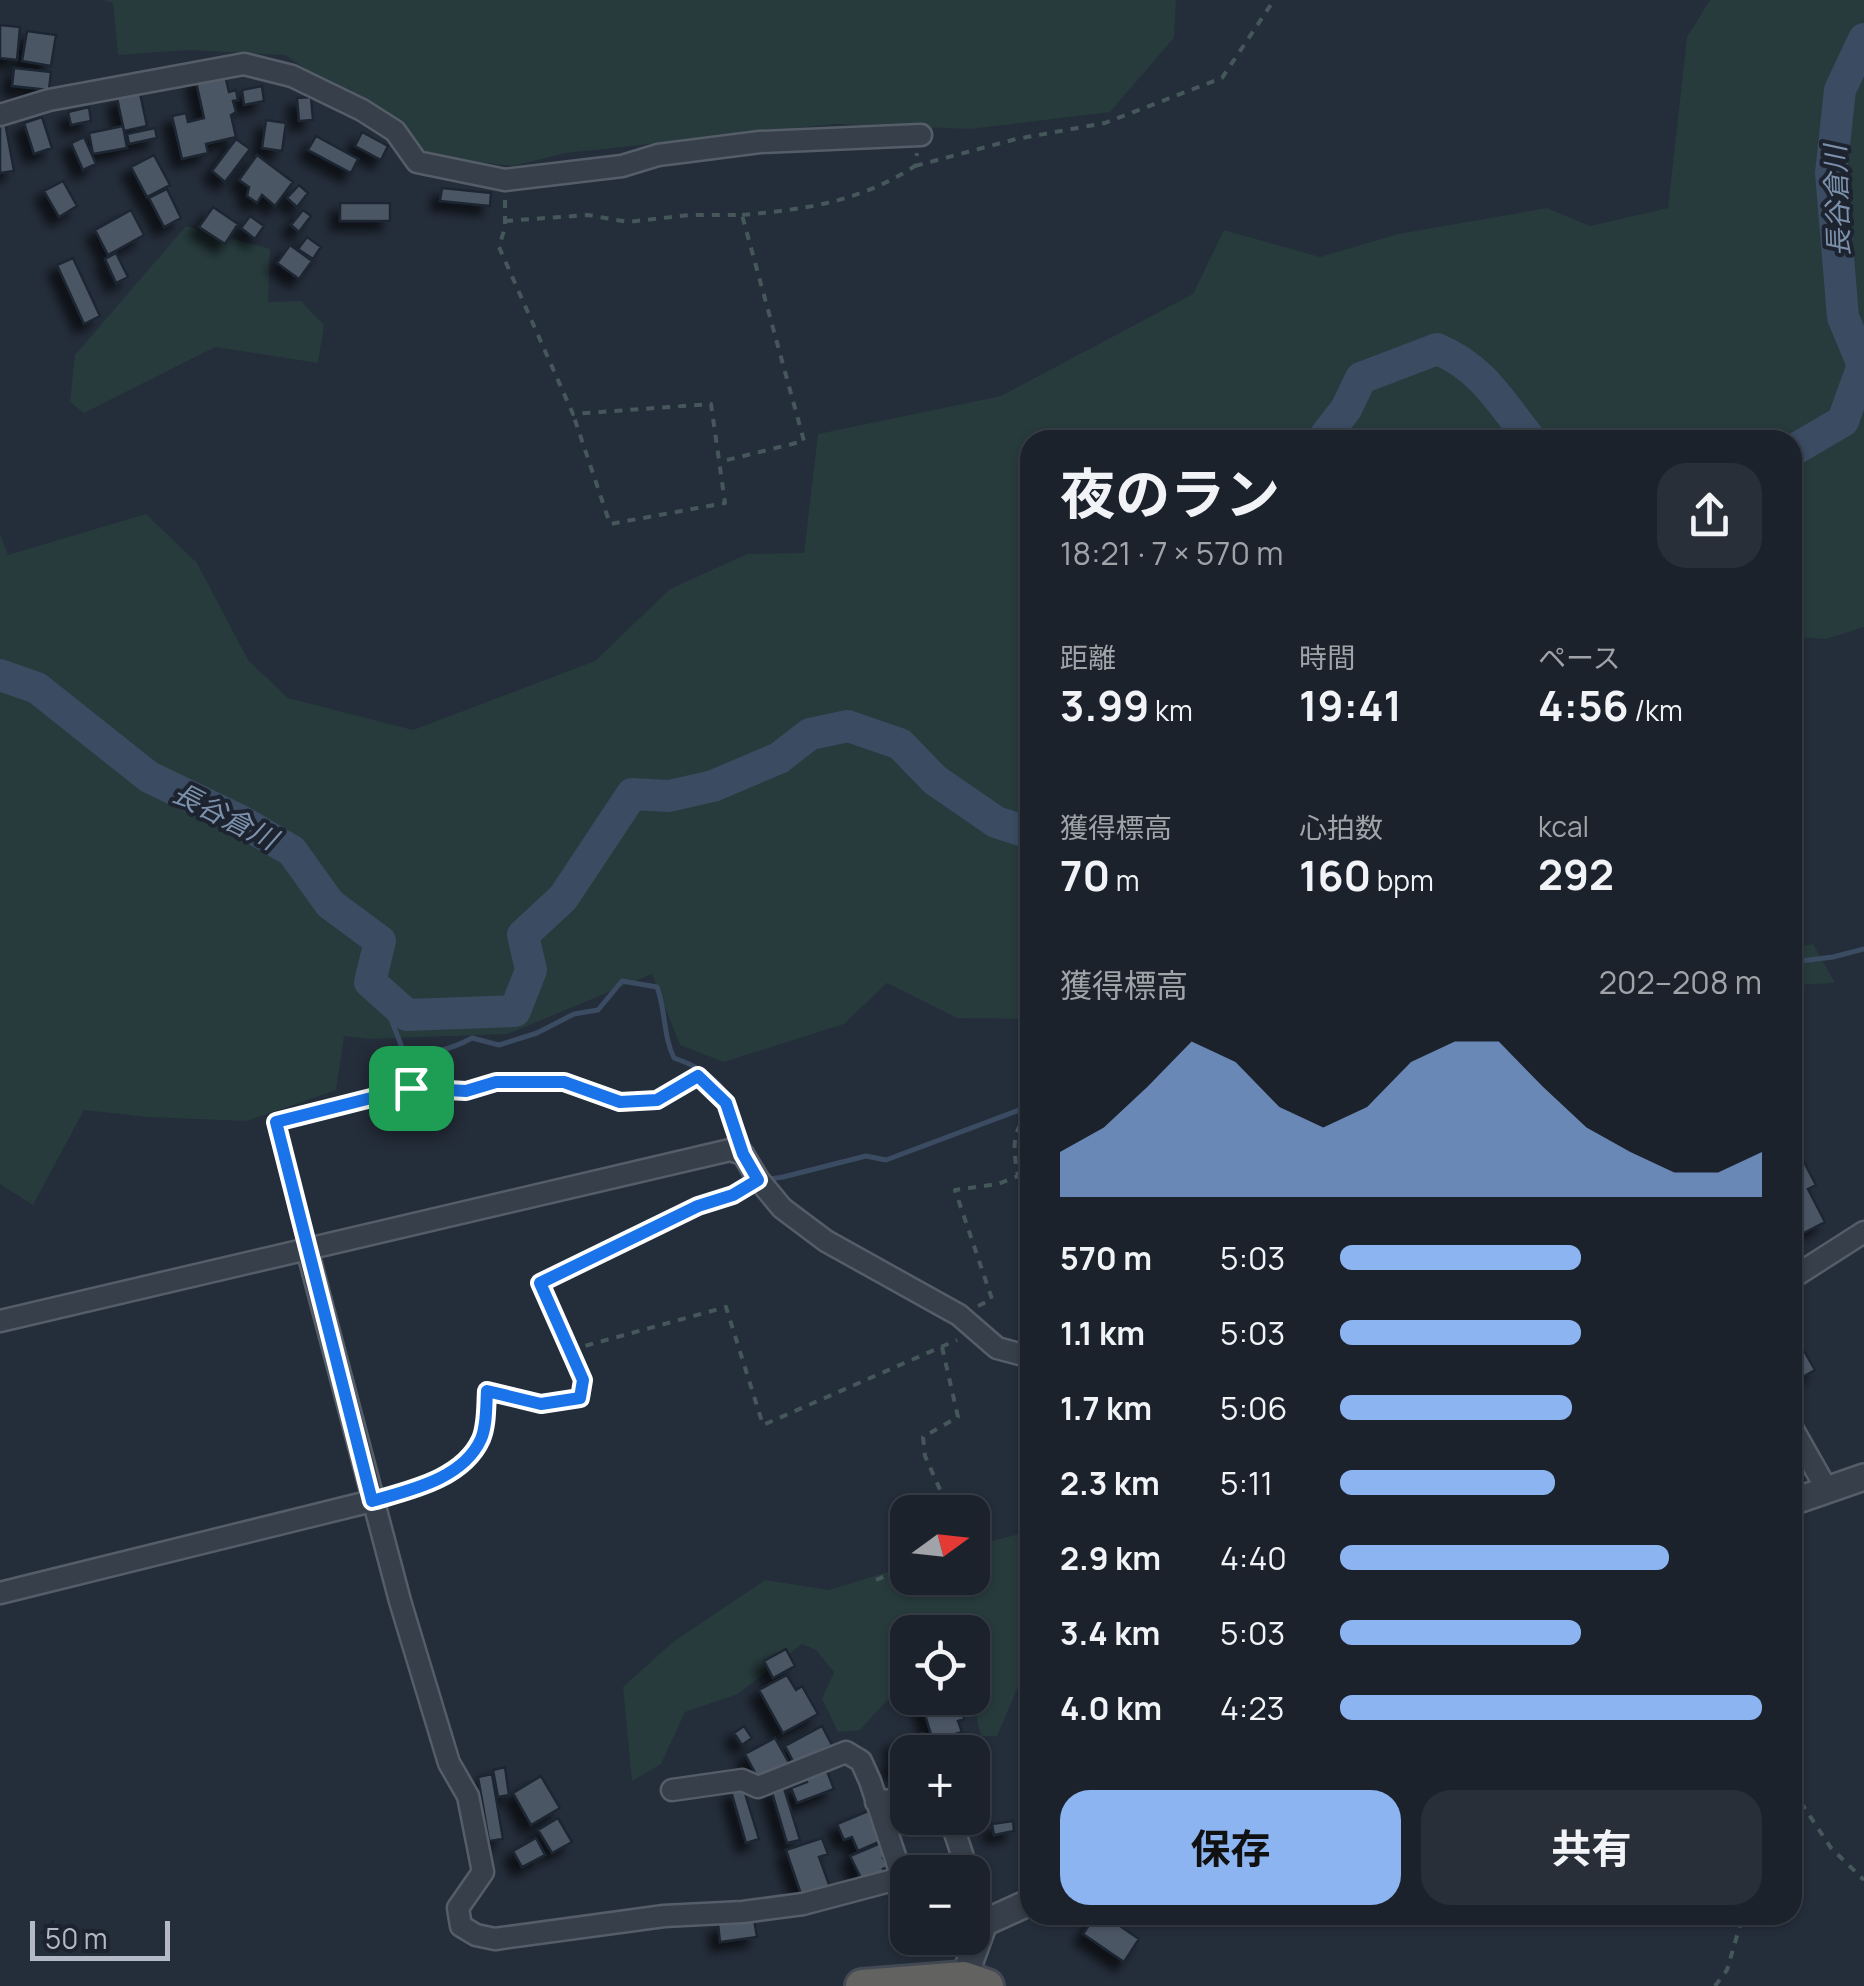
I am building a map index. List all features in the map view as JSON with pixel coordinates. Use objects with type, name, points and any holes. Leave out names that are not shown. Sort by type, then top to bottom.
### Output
[{"type":"highway","points":[[862,1986],[976,1982]]},
{"type":"street","points":[[0,115],[75,95],[244,64],[292,76],[362,110],[394,131],[417,162],[506,180],[622,166],[658,155],[760,142],[921,135]]},
{"type":"street","points":[[0,1321],[730,1150],[743,1154],[758,1180],[782,1208],[826,1241],[959,1315],[996,1348],[1020,1354]]},
{"type":"street","points":[[1802,1272],[1864,1232]]},
{"type":"street","points":[[307,1249],[372,1501],[449,1763],[468,1796],[478,1835],[484,1872],[466,1895],[457,1916],[460,1926],[495,1939],[664,1916],[743,1912],[890,1888]]},
{"type":"street","points":[[1802,1446],[1826,1488]]},
{"type":"street","points":[[1802,1498],[1864,1477]]},
{"type":"street","points":[[0,1592],[372,1501]]},
{"type":"street","points":[[672,1790],[742,1780],[758,1787],[846,1752],[861,1761],[894,1855]]},
{"type":"street","points":[[876,1802],[890,1800]]},
{"type":"street","points":[[990,1920],[1020,1906]]},
{"type":"street","points":[[976,1982],[977,1955]]},
{"type":"path","points":[[505,221],[588,215],[628,222],[690,215],[742,215],[791,211],[861,195],[915,166],[1016,139],[1105,123],[1222,78],[1274,0]]},
{"type":"path","points":[[915,166],[921,135]]},
{"type":"path","points":[[506,180],[505,221],[499,246],[573,414],[610,524],[725,503],[711,404],[573,414]]},
{"type":"path","points":[[719,462],[804,441],[742,215]]},
{"type":"path","points":[[307,1249],[276,1122],[411,1088],[466,1091],[496,1082],[564,1082],[620,1102],[657,1100],[698,1076],[726,1103],[743,1154]]},
{"type":"path","points":[[959,1315],[992,1299],[955,1190],[998,1184],[1018,1176],[1012,1144],[1020,1122]]},
{"type":"path","points":[[372,1501],[426,1487],[473,1454],[484,1435],[487,1391],[541,1404],[580,1398],[583,1380],[540,1283],[758,1180]]},
{"type":"path","points":[[570,1350],[726,1308],[764,1424],[975,1332]]},
{"type":"path","points":[[942,1347],[958,1417],[922,1437],[943,1495]]},
{"type":"path","points":[[876,1580],[890,1574]]},
{"type":"path","points":[[1802,1803],[1831,1848],[1864,1880]]},
{"type":"path","points":[[1716,1986],[1727,1970],[1739,1925]]},
{"type":"shaded area","points":[[103,0],[1176,0],[1174,38],[1110,112],[971,129],[835,124],[566,153],[513,166],[432,156],[285,55],[188,50],[118,55],[113,3]]},
{"type":"shaded area","points":[[1710,0],[1864,0],[1864,627],[1826,639],[1802,638],[1802,430],[1020,430],[1020,1019],[957,1018],[887,983],[844,1024],[724,1062],[680,1045],[652,974],[508,1034],[370,1039],[344,1036],[336,1090],[247,1121],[84,1110],[33,1205],[0,1184],[0,534],[8,555],[146,514],[197,563],[248,660],[288,698],[413,730],[595,661],[670,589],[747,554],[804,553],[818,434],[1001,396],[1193,294],[1224,230],[1320,257],[1398,234],[1547,208],[1590,226],[1668,208],[1687,37]]},
{"type":"shaded area","points":[[186,226],[270,249],[268,302],[301,301],[324,325],[318,363],[215,347],[84,413],[70,402],[75,355]]},
{"type":"shaded area","points":[[1813,944],[1835,983],[1802,985],[1802,946]]},
{"type":"shaded area","points":[[1020,1534],[1020,1682],[997,1736],[981,1735],[976,1715],[990,1715],[990,1615],[890,1615],[890,1697],[860,1730],[838,1732],[822,1699],[834,1672],[816,1650],[802,1644],[738,1694],[685,1712],[661,1764],[632,1781],[623,1687],[673,1642],[765,1580],[829,1590],[890,1571],[890,1595],[990,1595],[990,1542]]},
{"type":"building","points":[[0,25],[20,27],[17,60],[0,58]]},
{"type":"building","points":[[27,31],[56,35],[51,66],[22,61]]},
{"type":"building","points":[[14,68],[51,72],[49,90],[12,86]]},
{"type":"building","points":[[224,71],[229,92],[236,90],[238,100],[233,101],[236,112],[231,115],[236,137],[206,144],[208,153],[182,159],[172,116],[186,113],[188,122],[204,118],[195,77]]},
{"type":"building","points":[[262,86],[264,101],[244,105],[242,90]]},
{"type":"building","points":[[140,93],[147,126],[124,131],[117,98]]},
{"type":"building","points":[[311,97],[313,120],[299,121],[297,98]]},
{"type":"building","points":[[89,107],[91,121],[71,125],[68,112]]},
{"type":"building","points":[[42,117],[52,148],[34,154],[24,123]]},
{"type":"building","points":[[266,120],[286,123],[282,151],[262,148]]},
{"type":"building","points":[[5,122],[14,171],[0,173],[0,123]]},
{"type":"building","points":[[123,126],[127,148],[93,154],[89,133]]},
{"type":"building","points":[[155,128],[157,138],[129,144],[127,134]]},
{"type":"building","points":[[362,132],[388,146],[381,160],[355,146]]},
{"type":"building","points":[[316,136],[358,159],[351,173],[308,150]]},
{"type":"building","points":[[84,137],[96,164],[83,170],[71,143]]},
{"type":"building","points":[[236,139],[250,149],[225,182],[212,171]]},
{"type":"building","points":[[154,155],[170,185],[147,197],[131,167]]},
{"type":"building","points":[[257,155],[293,182],[275,206],[262,195],[257,203],[247,196],[249,187],[239,180]]},
{"type":"building","points":[[63,181],[77,206],[59,217],[44,191]]},
{"type":"building","points":[[299,185],[308,193],[297,207],[287,198]]},
{"type":"building","points":[[442,188],[491,193],[490,206],[440,201]]},
{"type":"building","points":[[167,189],[181,218],[164,227],[149,198]]},
{"type":"building","points":[[340,203],[390,203],[390,221],[340,221]]},
{"type":"building","points":[[213,207],[238,224],[225,244],[199,227]]},
{"type":"building","points":[[131,210],[144,235],[108,255],[95,230]]},
{"type":"building","points":[[303,210],[311,216],[299,232],[291,225]]},
{"type":"building","points":[[250,216],[264,226],[255,239],[241,228]]},
{"type":"building","points":[[307,237],[321,247],[313,259],[298,249]]},
{"type":"building","points":[[290,245],[312,261],[299,279],[277,263]]},
{"type":"building","points":[[116,253],[128,277],[116,283],[105,259]]},
{"type":"building","points":[[73,258],[100,316],[84,324],[57,265]]},
{"type":"building","points":[[1802,1158],[1816,1185],[1808,1189],[1825,1222],[1802,1234]]},
{"type":"building","points":[[1802,1347],[1815,1370],[1802,1377]]},
{"type":"building","points":[[786,1649],[795,1666],[773,1678],[764,1661]]},
{"type":"building","points":[[787,1675],[796,1690],[802,1686],[818,1714],[783,1733],[759,1690]]},
{"type":"building","points":[[925,1715],[963,1715],[964,1719],[958,1721],[962,1732],[931,1735]]},
{"type":"building","points":[[744,1726],[752,1738],[742,1745],[734,1733]]},
{"type":"building","points":[[822,1726],[832,1745],[795,1765],[785,1746]]},
{"type":"building","points":[[775,1738],[789,1763],[759,1780],[745,1754]]},
{"type":"building","points":[[825,1766],[834,1789],[797,1803],[791,1788],[807,1782],[804,1774]]},
{"type":"building","points":[[505,1767],[509,1795],[498,1797],[493,1770]]},
{"type":"building","points":[[492,1774],[503,1839],[489,1841],[478,1777]]},
{"type":"building","points":[[541,1776],[560,1808],[531,1825],[513,1793]]},
{"type":"building","points":[[783,1785],[800,1840],[787,1843],[771,1789]]},
{"type":"building","points":[[743,1787],[759,1839],[746,1843],[731,1791]]},
{"type":"building","points":[[868,1811],[881,1841],[858,1851],[852,1837],[844,1840],[837,1824]]},
{"type":"building","points":[[558,1818],[572,1842],[552,1853],[538,1830]]},
{"type":"building","points":[[1013,1821],[1014,1831],[994,1835],[992,1824]]},
{"type":"building","points":[[536,1838],[545,1855],[522,1867],[513,1851]]},
{"type":"building","points":[[822,1838],[828,1854],[819,1857],[830,1887],[802,1897],[786,1850]]},
{"type":"building","points":[[883,1842],[888,1856],[883,1858],[888,1867],[883,1869],[887,1874],[862,1880],[850,1856]]},
{"type":"building","points":[[754,1919],[757,1937],[720,1942],[718,1924]]},
{"type":"building","points":[[1089,1925],[1119,1925],[1139,1939],[1124,1962],[1083,1934]]},
{"type":"waterway","name":"長谷倉川","points":[[1802,445],[1843,421],[1863,365],[1843,317],[1831,173],[1840,90],[1864,39]]},
{"type":"waterway","name":"長谷倉川","points":[[1330,430],[1346,409],[1361,378],[1437,349],[1479,376],[1523,430]]},
{"type":"waterway","name":"長谷倉川","points":[[0,675],[37,688],[149,777],[241,821],[292,851],[330,904],[380,941],[370,982],[407,1015],[515,1011],[531,970],[523,935],[563,898],[632,794],[669,796],[713,786],[779,758],[810,734],[848,726],[900,744],[935,780],[996,822],[1020,830]]},
{"type":"waterway","points":[[1802,961],[1864,949]]},
{"type":"waterway","points":[[380,991],[403,1050],[428,1053],[472,1038],[499,1045],[537,1033],[574,1014],[598,1010],[622,981],[657,987],[674,1058],[718,1083],[751,1150]]},
{"type":"waterway","points":[[767,1176],[783,1177],[866,1156],[886,1160],[1020,1110]]},
{"type":"route","points":[[698,1076],[726,1103],[743,1154],[758,1180],[540,1283],[583,1380],[580,1398],[541,1404],[487,1391],[484,1435],[473,1454],[426,1487],[372,1501],[276,1122],[411,1088],[466,1091],[496,1082],[564,1082],[620,1102],[657,1100],[698,1076]]}]
